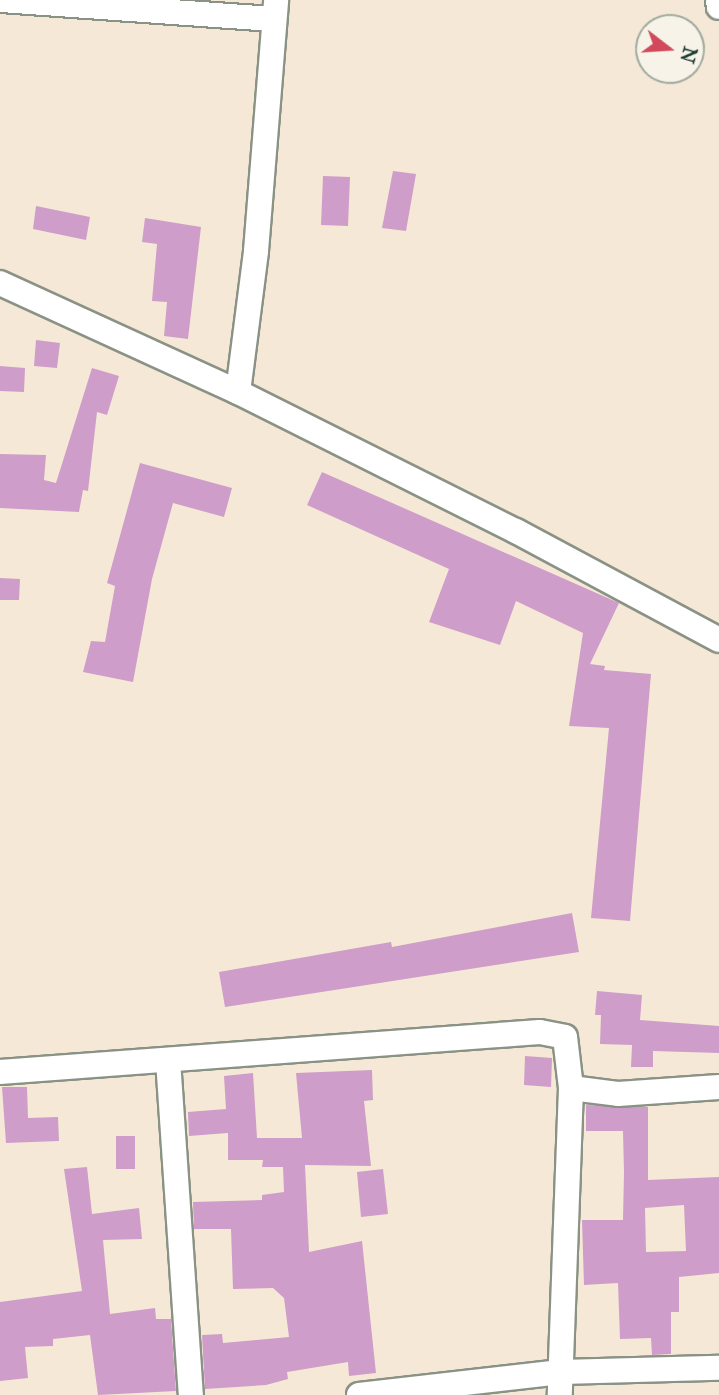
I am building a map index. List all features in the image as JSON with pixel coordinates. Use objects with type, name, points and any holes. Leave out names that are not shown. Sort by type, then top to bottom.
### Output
[{"type":"street","points":[[1,0],[275,9],[256,251],[238,392]]},
{"type":"street","points":[[718,0],[719,7]]},
{"type":"street","points":[[0,283],[238,392],[516,531],[719,640]]},
{"type":"street","points":[[0,1072],[540,1032],[565,1037],[571,1088],[560,1383]]},
{"type":"street","points":[[168,1060],[191,1395]]},
{"type":"street","points":[[571,1088],[618,1094],[719,1087]]},
{"type":"street","points":[[359,1395],[560,1383],[719,1368]]},
{"type":"building","points":[[393,171],[416,174],[406,231],[382,228]]},
{"type":"building","points":[[323,176],[350,177],[348,226],[321,225]]},
{"type":"building","points":[[36,206],[90,217],[86,240],[33,229]]},
{"type":"building","points":[[145,218],[201,227],[188,339],[164,336],[167,302],[152,301],[157,244],[142,242]]},
{"type":"building","points":[[36,340],[60,343],[57,368],[34,366]]},
{"type":"building","points":[[0,366],[25,368],[24,392],[0,391]]},
{"type":"building","points":[[92,368],[119,376],[107,415],[97,412],[88,491],[83,490],[79,512],[0,508],[0,454],[46,455],[44,480],[56,483]]},
{"type":"building","points":[[140,463],[232,488],[224,517],[173,503],[152,579],[133,682],[83,672],[91,641],[105,642],[115,586],[107,583]]},
{"type":"building","points":[[322,472],[619,603],[590,664],[605,666],[604,670],[651,674],[630,921],[591,918],[609,728],[569,726],[583,633],[516,601],[500,645],[429,622],[449,569],[307,505]]},
{"type":"building","points":[[0,578],[20,579],[19,600],[0,600]]},
{"type":"building","points":[[572,913],[579,952],[225,1007],[219,972],[391,942],[392,947]]},
{"type":"building","points":[[597,991],[642,995],[640,1020],[719,1026],[719,1053],[653,1051],[653,1067],[631,1067],[632,1045],[600,1044],[601,1015],[595,1015]]},
{"type":"building","points":[[525,1056],[552,1058],[551,1087],[524,1085]]},
{"type":"building","points":[[372,1070],[373,1100],[364,1101],[371,1166],[305,1165],[309,1252],[362,1241],[376,1373],[349,1376],[348,1362],[287,1372],[288,1379],[266,1385],[205,1389],[202,1335],[222,1334],[223,1343],[289,1337],[284,1298],[273,1288],[233,1289],[231,1229],[194,1229],[193,1202],[262,1200],[262,1195],[284,1192],[283,1167],[262,1167],[263,1160],[228,1160],[228,1133],[189,1136],[188,1112],[226,1109],[224,1076],[253,1073],[257,1138],[302,1138],[296,1073]]},
{"type":"building","points":[[2,1087],[27,1087],[28,1118],[58,1117],[59,1141],[6,1143]]},
{"type":"building","points":[[586,1105],[648,1107],[648,1180],[719,1177],[719,1273],[679,1277],[679,1312],[671,1312],[671,1354],[652,1355],[651,1338],[620,1339],[618,1283],[584,1285],[582,1220],[623,1220],[624,1172],[623,1131],[586,1131]],"holes":[[[684,1205],[686,1251],[646,1252],[645,1208]]]},
{"type":"building","points":[[116,1136],[135,1136],[135,1169],[116,1169]]},
{"type":"building","points":[[87,1167],[92,1214],[139,1208],[142,1239],[103,1240],[110,1314],[155,1308],[156,1319],[171,1319],[176,1391],[98,1395],[90,1335],[53,1339],[53,1346],[25,1347],[28,1378],[0,1381],[0,1302],[82,1291],[64,1169]]},
{"type":"building","points":[[383,1169],[388,1214],[361,1217],[357,1172]]}]
